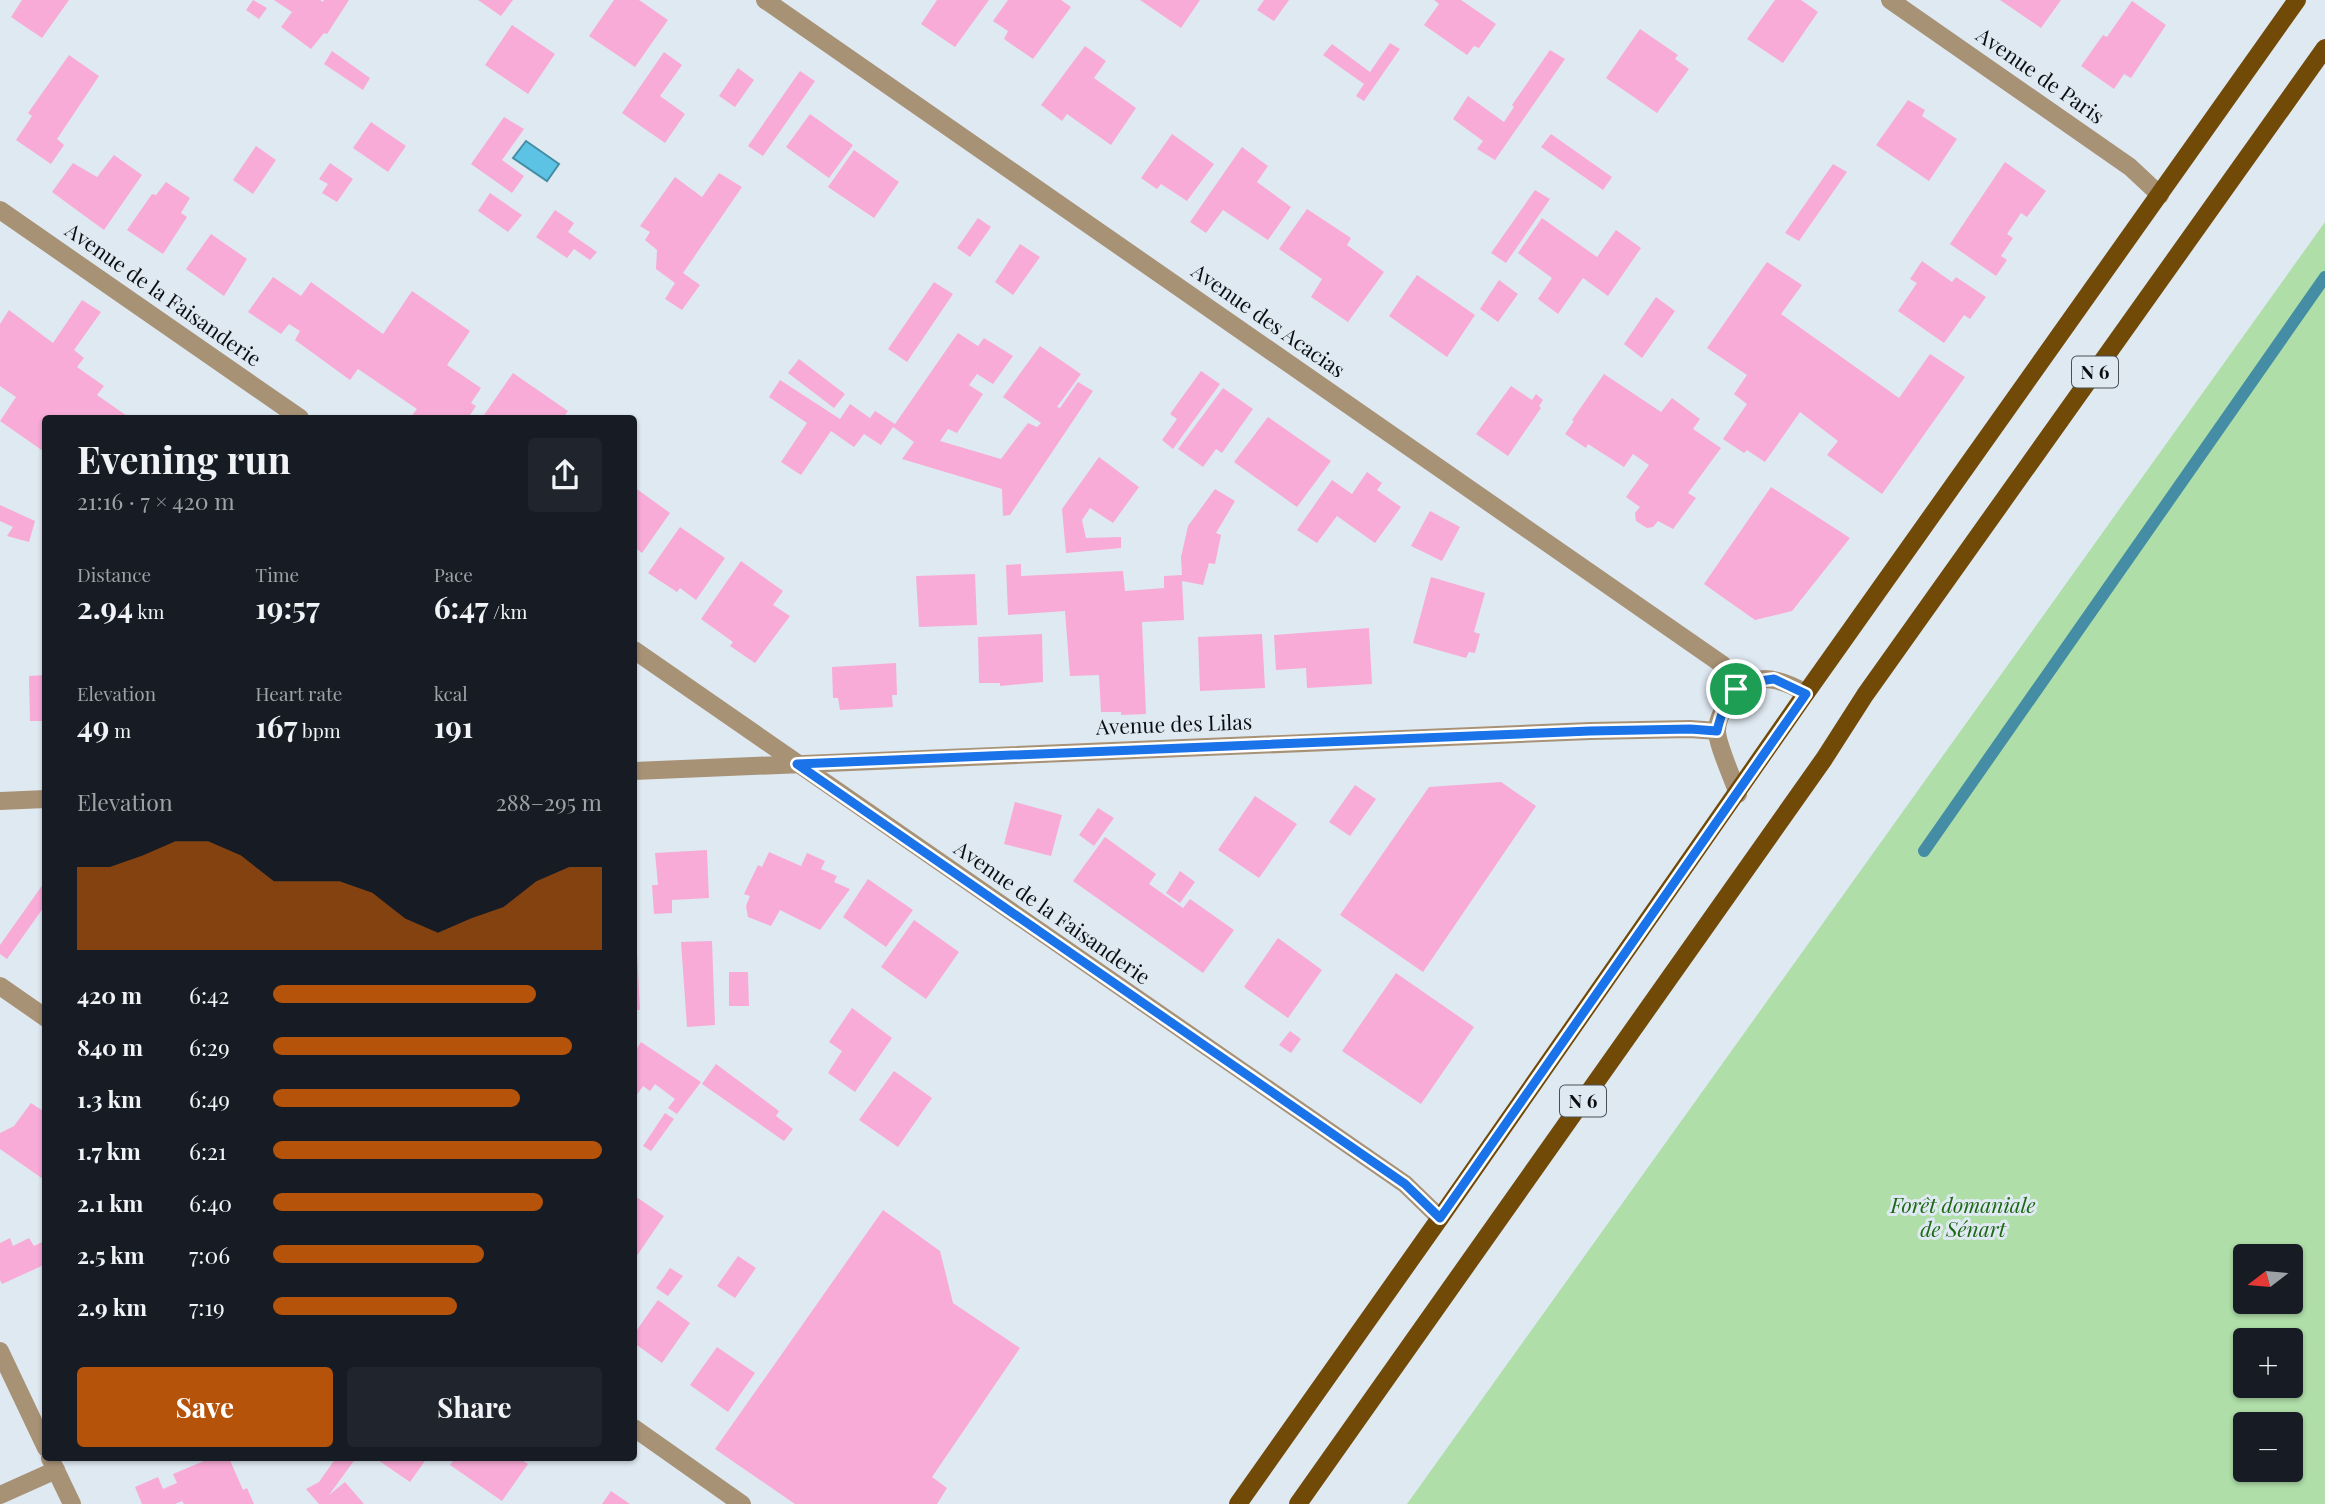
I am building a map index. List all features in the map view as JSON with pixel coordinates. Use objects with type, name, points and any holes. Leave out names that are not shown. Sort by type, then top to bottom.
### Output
[{"type":"main road","name":"N 6","points":[[1238,1504],[2297,0]]},
{"type":"main road","name":"N 6","points":[[1298,1504],[1824,760],[1872,685],[2325,48]]},
{"type":"street","name":"Avenue des Acacias","points":[[765,0],[1723,665],[1736,689]]},
{"type":"street","name":"Avenue de Paris","points":[[1890,0],[2130,167],[2160,195]]},
{"type":"street","name":"Avenue de la Faisanderie","points":[[0,210],[296,415]]},
{"type":"street","name":"Avenue de la Faisanderie","points":[[637,652],[1405,1184],[1440,1218]]},
{"type":"street","points":[[1738,794],[1717,731],[1721,711],[1736,689],[1755,681],[1774,679],[1806,694]]},
{"type":"street","name":"Avenue des Lilas","points":[[637,771],[1590,731],[1717,731]]},
{"type":"street","points":[[0,801],[42,799]]},
{"type":"street","points":[[0,986],[42,1015]]},
{"type":"street","points":[[0,1351],[42,1440]]},
{"type":"street","points":[[637,1430],[742,1504]]},
{"type":"street","points":[[0,1495],[53,1464],[72,1504]]},
{"type":"green space","name":"Forêt domaniale de Sénart","points":[[2325,222],[2325,1504],[1407,1504]]},
{"type":"water","points":[[526,141],[559,164],[547,181],[513,158]]},
{"type":"building","points":[[22,0],[69,0],[42,38],[11,17]]},
{"type":"building","points":[[253,0],[267,8],[259,19],[246,10]]},
{"type":"building","points":[[274,0],[349,0],[327,34],[324,33],[311,49],[281,27],[292,12]]},
{"type":"building","points":[[478,0],[513,0],[501,16]]},
{"type":"building","points":[[614,0],[639,0],[668,20],[635,67],[589,36]]},
{"type":"building","points":[[937,0],[989,0],[955,47],[921,24]]},
{"type":"building","points":[[1008,0],[1061,0],[1071,7],[1033,59],[1004,39],[1008,31],[993,21]]},
{"type":"building","points":[[1140,0],[1200,0],[1181,28]]},
{"type":"building","points":[[1264,0],[1289,0],[1274,21],[1257,10]]},
{"type":"building","points":[[1434,0],[1461,0],[1496,24],[1479,48],[1474,46],[1467,55],[1424,25],[1439,4]]},
{"type":"building","points":[[1775,0],[1801,0],[1818,12],[1783,63],[1747,39]]},
{"type":"building","points":[[2000,0],[2061,0],[2041,28]]},
{"type":"building","points":[[2132,1],[2166,25],[2131,78],[2124,74],[2114,89],[2081,66],[2103,35],[2107,37]]},
{"type":"building","points":[[512,25],[555,54],[528,94],[485,65]]},
{"type":"building","points":[[1640,29],[1678,55],[1675,59],[1689,69],[1657,113],[1606,78]]},
{"type":"building","points":[[1390,43],[1400,49],[1364,101],[1356,96],[1364,84],[1323,55],[1332,44],[1370,72]]},
{"type":"building","points":[[1085,46],[1106,61],[1094,78],[1136,108],[1111,145],[1067,114],[1062,121],[1041,105]]},
{"type":"building","points":[[1550,50],[1565,59],[1495,160],[1477,149],[1483,141],[1453,119],[1468,96],[1504,122],[1514,107],[1512,105]]},
{"type":"building","points":[[332,51],[370,78],[363,90],[324,64]]},
{"type":"building","points":[[664,52],[682,65],[660,96],[685,114],[665,143],[622,113]]},
{"type":"building","points":[[69,55],[99,76],[57,139],[64,145],[51,164],[16,140],[32,116],[28,113]]},
{"type":"building","points":[[738,68],[754,80],[735,107],[719,96]]},
{"type":"building","points":[[800,71],[815,81],[763,156],[748,146]]},
{"type":"building","points":[[1908,100],[1925,110],[1922,116],[1957,139],[1929,181],[1876,145]]},
{"type":"building","points":[[810,114],[853,145],[829,178],[786,147]]},
{"type":"building","points":[[504,117],[524,129],[502,160],[524,176],[512,193],[471,164]]},
{"type":"building","points":[[371,122],[406,146],[388,172],[353,148]]},
{"type":"building","points":[[1172,134],[1214,164],[1187,201],[1161,184],[1157,189],[1141,178]]},
{"type":"building","points":[[1551,134],[1612,177],[1603,190],[1541,147]]},
{"type":"building","points":[[256,146],[276,160],[253,194],[233,180]]},
{"type":"building","points":[[1242,147],[1268,166],[1257,182],[1291,207],[1268,240],[1223,210],[1206,233],[1190,222]]},
{"type":"building","points":[[854,150],[899,182],[874,218],[828,187]]},
{"type":"building","points":[[114,155],[142,175],[104,230],[52,192],[73,163],[97,177]]},
{"type":"building","points":[[2005,162],[2046,191],[2027,217],[2021,213],[2007,234],[2013,238],[2001,256],[2007,260],[1996,276],[1950,244]]},
{"type":"building","points":[[330,163],[353,179],[337,202],[322,193],[328,184],[319,179]]},
{"type":"building","points":[[1833,164],[1847,172],[1799,241],[1785,233]]},
{"type":"building","points":[[719,173],[742,187],[683,273],[700,285],[682,310],[665,299],[675,283],[656,269],[657,250],[645,240],[650,232],[640,226],[675,177],[702,197]]},
{"type":"building","points":[[166,182],[190,198],[181,213],[187,217],[163,254],[127,230],[152,194],[156,195]]},
{"type":"building","points":[[1535,190],[1550,199],[1506,263],[1491,253]]},
{"type":"building","points":[[490,193],[522,215],[508,232],[478,211]]},
{"type":"building","points":[[1307,209],[1351,238],[1347,245],[1384,272],[1348,322],[1311,297],[1322,279],[1279,249]]},
{"type":"building","points":[[555,210],[574,223],[568,232],[597,252],[590,260],[574,249],[567,258],[536,237]]},
{"type":"building","points":[[978,218],[991,227],[970,257],[957,248]]},
{"type":"building","points":[[1542,218],[1597,257],[1616,230],[1641,248],[1608,296],[1583,278],[1558,314],[1538,299],[1552,278],[1518,253]]},
{"type":"building","points":[[211,234],[247,259],[224,296],[186,269]]},
{"type":"building","points":[[1020,244],[1040,257],[1013,295],[995,282]]},
{"type":"building","points":[[1922,261],[1952,282],[1956,277],[1986,297],[1970,319],[1964,315],[1944,343],[1898,311],[1917,283],[1910,279]]},
{"type":"building","points":[[1767,262],[1802,285],[1781,314],[1899,398],[1930,354],[1965,377],[1882,494],[1827,455],[1838,441],[1800,412],[1765,462],[1747,450],[1744,453],[1723,439],[1747,404],[1734,394],[1747,375],[1707,348]]},
{"type":"building","points":[[1417,275],[1475,315],[1447,357],[1389,316]]},
{"type":"building","points":[[273,277],[301,296],[311,282],[383,334],[412,291],[470,331],[447,365],[481,388],[471,403],[476,406],[470,415],[412,415],[417,409],[358,369],[350,380],[295,340],[300,331],[289,324],[281,334],[248,312]]},
{"type":"building","points":[[1499,280],[1518,294],[1498,322],[1480,309]]},
{"type":"building","points":[[934,282],[953,294],[907,362],[888,349]]},
{"type":"building","points":[[1656,297],[1675,311],[1642,358],[1624,344]]},
{"type":"building","points":[[82,300],[101,312],[74,350],[84,358],[77,367],[104,386],[97,395],[126,415],[42,415],[42,450],[0,421],[16,397],[0,386],[0,324],[9,310],[53,343]]},
{"type":"building","points":[[958,333],[978,346],[984,338],[1013,356],[993,384],[977,374],[969,385],[983,394],[957,433],[948,429],[940,441],[1001,459],[1028,423],[1037,427],[1041,423],[1003,397],[1040,346],[1081,374],[1057,407],[1060,408],[1078,382],[1093,391],[1010,515],[1003,516],[1002,489],[902,459],[914,442],[893,427],[881,445],[864,434],[854,447],[831,431],[801,475],[781,462],[807,423],[769,397],[780,380],[840,419],[850,404],[870,418],[875,411],[895,424]]},
{"type":"building","points":[[799,359],[845,394],[834,408],[788,373]]},
{"type":"building","points":[[1201,371],[1220,384],[1173,449],[1162,440],[1177,419],[1170,414]]},
{"type":"building","points":[[513,373],[568,411],[565,415],[484,415]]},
{"type":"building","points":[[1604,374],[1661,412],[1672,398],[1700,419],[1693,429],[1721,448],[1688,493],[1696,498],[1673,529],[1658,521],[1653,527],[1647,528],[1636,521],[1635,513],[1640,507],[1626,497],[1649,465],[1633,454],[1624,467],[1588,444],[1586,448],[1565,434]]},
{"type":"building","points":[[1511,386],[1532,400],[1536,394],[1543,400],[1539,406],[1541,408],[1508,456],[1476,434]]},
{"type":"building","points":[[1223,388],[1253,409],[1222,453],[1216,449],[1203,467],[1178,449]]},
{"type":"building","points":[[1268,417],[1331,461],[1297,507],[1234,462]]},
{"type":"building","points":[[1099,457],[1139,487],[1113,523],[1090,508],[1082,520],[1086,538],[1121,537],[1121,548],[1066,553],[1062,509]]},
{"type":"building","points":[[1367,472],[1382,483],[1377,490],[1401,507],[1375,543],[1337,516],[1317,543],[1297,530],[1332,480],[1352,494]]},
{"type":"building","points":[[1771,487],[1850,538],[1792,611],[1755,620],[1704,584]]},
{"type":"building","points":[[637,489],[670,513],[642,553],[637,549]]},
{"type":"building","points":[[1215,489],[1235,501],[1216,533],[1221,535],[1215,564],[1209,563],[1203,585],[1182,581],[1184,620],[1142,622],[1146,714],[1121,715],[1121,712],[1101,712],[1099,675],[1070,676],[1065,611],[1008,615],[1006,565],[1021,564],[1021,576],[1123,571],[1125,591],[1164,588],[1164,576],[1182,575],[1181,557],[1188,526]]},
{"type":"building","points":[[0,505],[35,521],[29,542],[7,536],[13,527],[0,521]]},
{"type":"building","points":[[1430,511],[1460,527],[1442,561],[1411,546]]},
{"type":"building","points":[[680,527],[725,558],[696,600],[680,588],[677,592],[648,573]]},
{"type":"building","points":[[741,561],[783,591],[773,605],[790,616],[755,663],[730,646],[733,642],[701,619]]},
{"type":"building","points":[[975,574],[977,625],[919,627],[916,576]]},
{"type":"building","points":[[1431,577],[1485,593],[1474,632],[1480,634],[1475,653],[1469,652],[1466,658],[1413,643]]},
{"type":"building","points":[[1369,628],[1372,684],[1307,688],[1306,668],[1276,670],[1274,635]]},
{"type":"building","points":[[1042,634],[1043,682],[1000,686],[1000,683],[979,683],[978,637]]},
{"type":"building","points":[[1262,634],[1265,688],[1200,691],[1198,637]]},
{"type":"building","points":[[896,663],[897,695],[892,695],[893,707],[840,710],[838,698],[833,698],[832,667]]},
{"type":"building","points":[[42,675],[42,721],[30,721],[29,676]]},
{"type":"building","points":[[1501,782],[1536,806],[1423,972],[1340,915],[1429,787]]},
{"type":"building","points":[[1355,785],[1376,799],[1350,836],[1329,822]]},
{"type":"building","points":[[1255,796],[1297,824],[1259,878],[1218,850]]},
{"type":"building","points":[[1015,802],[1062,815],[1051,856],[1004,844]]},
{"type":"building","points":[[1098,808],[1114,818],[1094,846],[1079,835]]},
{"type":"building","points":[[1105,837],[1156,874],[1149,884],[1183,908],[1190,899],[1234,930],[1203,973],[1073,881]]},
{"type":"building","points":[[707,850],[709,898],[672,900],[672,913],[654,914],[652,885],[658,885],[655,853]]},
{"type":"building","points":[[769,852],[801,866],[807,853],[825,861],[821,869],[837,876],[834,882],[850,889],[820,930],[780,910],[771,926],[748,917],[746,906],[750,896],[744,894],[758,865],[762,867]]},
{"type":"building","points":[[1180,871],[1195,882],[1180,903],[1166,893]]},
{"type":"building","points":[[868,879],[913,910],[886,947],[843,917]]},
{"type":"building","points":[[42,886],[42,910],[7,959],[0,954],[0,945]]},
{"type":"building","points":[[914,920],[959,952],[926,999],[881,967]]},
{"type":"building","points":[[1278,938],[1322,970],[1288,1018],[1244,987]]},
{"type":"building","points":[[712,941],[715,1025],[687,1027],[681,942]]},
{"type":"building","points":[[637,952],[640,1010],[637,1010]]},
{"type":"building","points":[[729,972],[748,972],[749,1006],[729,1006]]},
{"type":"building","points":[[1396,973],[1474,1027],[1421,1104],[1342,1051]]},
{"type":"building","points":[[852,1008],[892,1038],[855,1092],[828,1073],[842,1051],[829,1042]]},
{"type":"building","points":[[1290,1031],[1301,1039],[1291,1053],[1279,1045]]},
{"type":"building","points":[[641,1042],[701,1082],[677,1114],[668,1108],[675,1099],[655,1084],[650,1091],[643,1086],[637,1095],[637,1048]]},
{"type":"building","points":[[716,1064],[779,1111],[776,1116],[793,1129],[784,1141],[702,1084]]},
{"type":"building","points":[[894,1071],[932,1098],[898,1147],[859,1120]]},
{"type":"building","points":[[31,1103],[42,1110],[42,1178],[0,1149],[0,1133],[14,1126]]},
{"type":"building","points":[[665,1113],[674,1119],[651,1151],[643,1146]]},
{"type":"building","points":[[637,1197],[664,1216],[637,1256]]},
{"type":"building","points":[[883,1210],[940,1251],[953,1303],[1020,1348],[932,1477],[947,1488],[937,1504],[795,1504],[715,1449]]},
{"type":"building","points":[[10,1238],[13,1246],[29,1238],[34,1246],[42,1242],[42,1266],[2,1284],[0,1243]]},
{"type":"building","points":[[738,1256],[756,1268],[735,1298],[717,1286]]},
{"type":"building","points":[[670,1268],[683,1276],[668,1296],[656,1288]]},
{"type":"building","points":[[658,1300],[690,1323],[662,1363],[637,1345],[637,1330]]},
{"type":"building","points":[[717,1347],[755,1373],[728,1412],[690,1385]]},
{"type":"building","points":[[204,1461],[230,1461],[243,1490],[247,1488],[254,1504],[184,1504],[182,1501],[175,1504],[142,1504],[135,1487],[158,1477],[163,1489],[177,1483],[173,1474]]},
{"type":"building","points":[[334,1461],[354,1461],[329,1495],[345,1482],[364,1504],[319,1504],[306,1489],[319,1482]]},
{"type":"building","points":[[379,1461],[425,1461],[410,1482]]},
{"type":"building","points":[[453,1461],[524,1461],[528,1464],[502,1501],[450,1465]]},
{"type":"building","points":[[611,1491],[630,1504],[602,1504]]},
{"type":"waterway","points":[[1924,851],[2325,277]]},
{"type":"route","points":[[1774,679],[1806,694],[1440,1218],[1405,1184],[797,764],[1590,731],[1717,731],[1721,711],[1736,689],[1755,681],[1774,679]]}]
